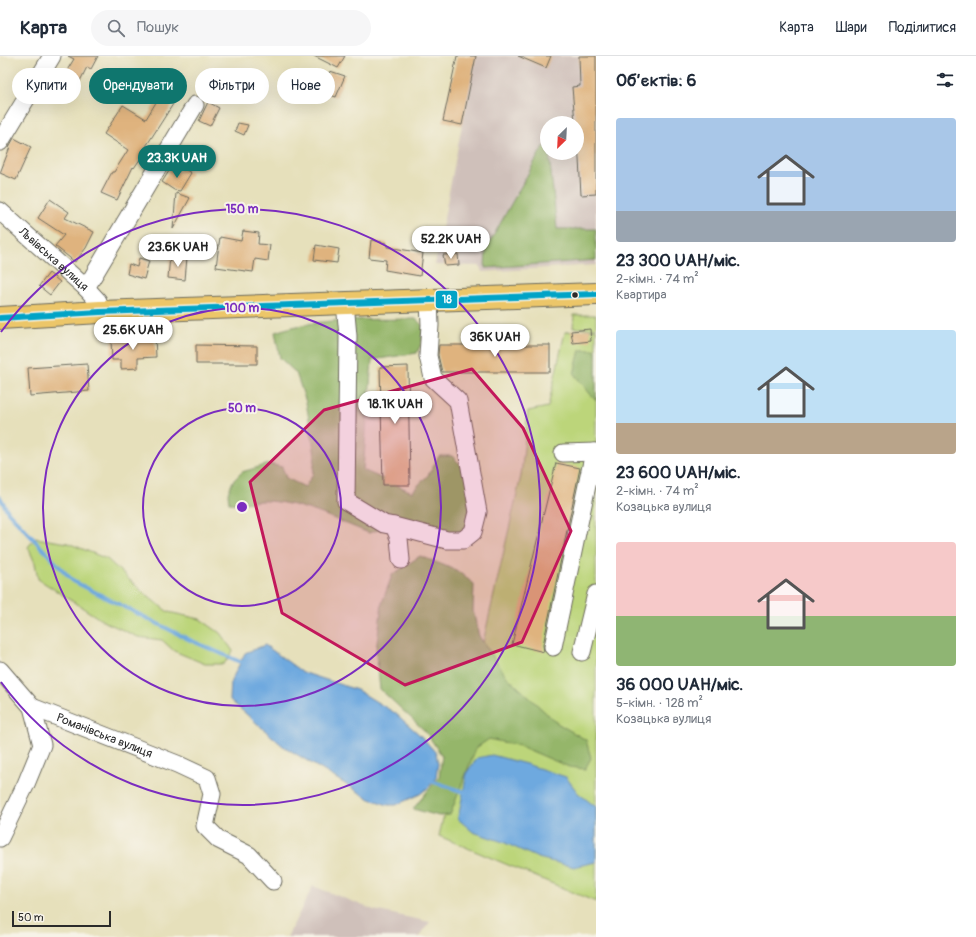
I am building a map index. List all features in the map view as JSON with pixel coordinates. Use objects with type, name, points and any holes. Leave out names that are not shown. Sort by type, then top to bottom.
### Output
[{"type":"main road","points":[[0,318],[100,312],[596,294]]},
{"type":"street","points":[[0,142],[52,56]]},
{"type":"street","points":[[86,288],[196,106]]},
{"type":"street","name":"Львівська вулиця","points":[[0,211],[86,288],[98,301],[100,312]]},
{"type":"street","points":[[345,303],[348,336],[346,501],[384,524],[447,540],[463,540],[473,532],[478,512],[458,401],[433,378],[428,356],[430,325],[429,300]]},
{"type":"street","points":[[553,647],[595,452],[563,453]]},
{"type":"street","points":[[394,526],[399,538],[401,560]]},
{"type":"street","points":[[582,652],[596,594]]},
{"type":"street","name":"Романівська вулиця","points":[[0,670],[32,707],[42,745],[26,784],[0,838]]},
{"type":"street","name":"Романівська вулиця","points":[[32,707],[177,764],[207,778],[212,794],[205,826],[219,840],[249,854],[273,881]]},
{"type":"highlighted area","points":[[472,369],[523,428],[571,531],[522,642],[405,685],[282,613],[250,482],[324,410]]},
{"type":"shaded area","points":[[457,56],[596,56],[596,265],[482,272],[480,266],[435,265],[462,125],[443,121]]},
{"type":"shaded area","points":[[313,886],[374,910],[430,922],[419,937],[287,937]]},
{"type":"green space","points":[[540,152],[540,160],[550,160],[557,229],[596,229],[596,260],[485,268],[486,249]]},
{"type":"green space","points":[[574,315],[596,315],[596,328],[573,328]]},
{"type":"green space","points":[[416,319],[423,326],[422,342],[417,353],[372,360],[363,470],[412,492],[429,474],[439,456],[452,456],[470,474],[473,490],[466,531],[443,535],[381,529],[369,533],[320,513],[295,505],[269,501],[229,503],[228,493],[233,481],[242,472],[269,464],[282,467],[286,478],[305,487],[313,474],[315,455],[306,402],[296,373],[280,358],[275,332],[309,324],[345,320]]},
{"type":"green space","points":[[596,329],[596,902],[439,836],[521,476],[528,411],[548,407],[565,332]]},
{"type":"green space","points":[[580,350],[596,350],[596,401],[574,374]]},
{"type":"green space","points":[[35,538],[68,543],[107,559],[146,595],[168,612],[200,619],[220,633],[233,651],[224,664],[205,664],[174,651],[162,640],[138,637],[103,621],[38,579],[35,563],[28,547]]},
{"type":"green space","points":[[420,556],[456,570],[474,584],[473,611],[479,636],[507,677],[557,723],[586,740],[591,758],[585,769],[569,767],[520,746],[489,739],[476,748],[450,815],[439,816],[413,809],[439,777],[442,756],[426,732],[380,689],[376,651],[382,603],[392,575]]},
{"type":"water","points":[[265,645],[302,672],[357,690],[395,713],[421,736],[436,753],[438,764],[436,778],[429,787],[420,794],[396,805],[388,805],[370,799],[283,746],[230,700],[231,681],[245,653]]},
{"type":"water","points":[[492,755],[566,777],[578,793],[596,807],[596,862],[574,867],[538,858],[503,842],[473,832],[458,819],[467,772],[477,758]]},
{"type":"building","points":[[68,56],[98,56],[92,68],[87,67],[81,79],[81,68],[68,68],[74,59]]},
{"type":"building","points":[[314,56],[345,56],[338,68]]},
{"type":"building","points":[[457,56],[476,56],[462,125],[443,121]]},
{"type":"building","points":[[518,56],[551,56],[546,68]]},
{"type":"building","points":[[579,56],[596,56],[596,194],[581,195],[579,160],[584,160],[584,116],[574,116],[572,87],[580,86]]},
{"type":"building","points":[[335,73],[345,76],[335,97]]},
{"type":"building","points":[[155,104],[173,104],[143,151],[145,152],[134,168],[133,167],[117,200],[101,193],[112,172],[114,172],[128,150],[104,134],[123,105],[146,119]]},
{"type":"building","points":[[207,104],[212,104],[219,108],[210,126],[199,121]]},
{"type":"building","points":[[238,123],[248,125],[244,135],[235,131]]},
{"type":"building","points":[[14,138],[31,147],[16,180],[0,173],[9,147]]},
{"type":"building","points":[[182,167],[191,173],[180,191],[174,190],[162,182],[171,168],[178,172]]},
{"type":"building","points":[[176,193],[190,198],[173,229]]},
{"type":"building","points":[[50,199],[69,212],[65,218],[94,232],[86,248],[75,262],[55,246],[64,235],[38,218]]},
{"type":"building","points":[[243,231],[259,233],[258,244],[270,245],[268,261],[255,259],[253,272],[216,267],[220,237],[241,241]]},
{"type":"building","points":[[371,240],[387,243],[387,247],[423,253],[420,276],[385,270],[386,260],[369,258]]},
{"type":"building","points":[[316,245],[339,249],[337,263],[314,260]]},
{"type":"building","points":[[458,254],[459,265],[445,266],[443,255]]},
{"type":"building","points":[[170,256],[187,257],[185,280],[168,278]]},
{"type":"building","points":[[139,258],[149,261],[144,279],[127,274],[129,264],[137,267]]},
{"type":"building","points":[[49,273],[60,282],[50,295],[39,286]]},
{"type":"building","points":[[590,329],[591,341],[573,343],[571,331]]},
{"type":"building","points":[[155,337],[156,357],[138,358],[138,368],[121,369],[121,360],[112,360],[111,340]]},
{"type":"building","points":[[196,345],[257,346],[257,364],[196,364]]},
{"type":"building","points":[[439,345],[550,345],[550,372],[442,372],[438,355]]},
{"type":"building","points":[[87,364],[89,391],[30,396],[28,368]]},
{"type":"building","points":[[408,366],[410,485],[383,485],[380,367]]},
{"type":"building","points":[[556,463],[580,468],[543,645],[544,652],[512,644]]},
{"type":"waterway","points":[[0,497],[8,512],[73,581],[190,640],[245,664]]},
{"type":"waterway","points":[[428,780],[467,793]]},
{"type":"transit line","name":"18","points":[[0,318],[100,312],[596,294]]}]
